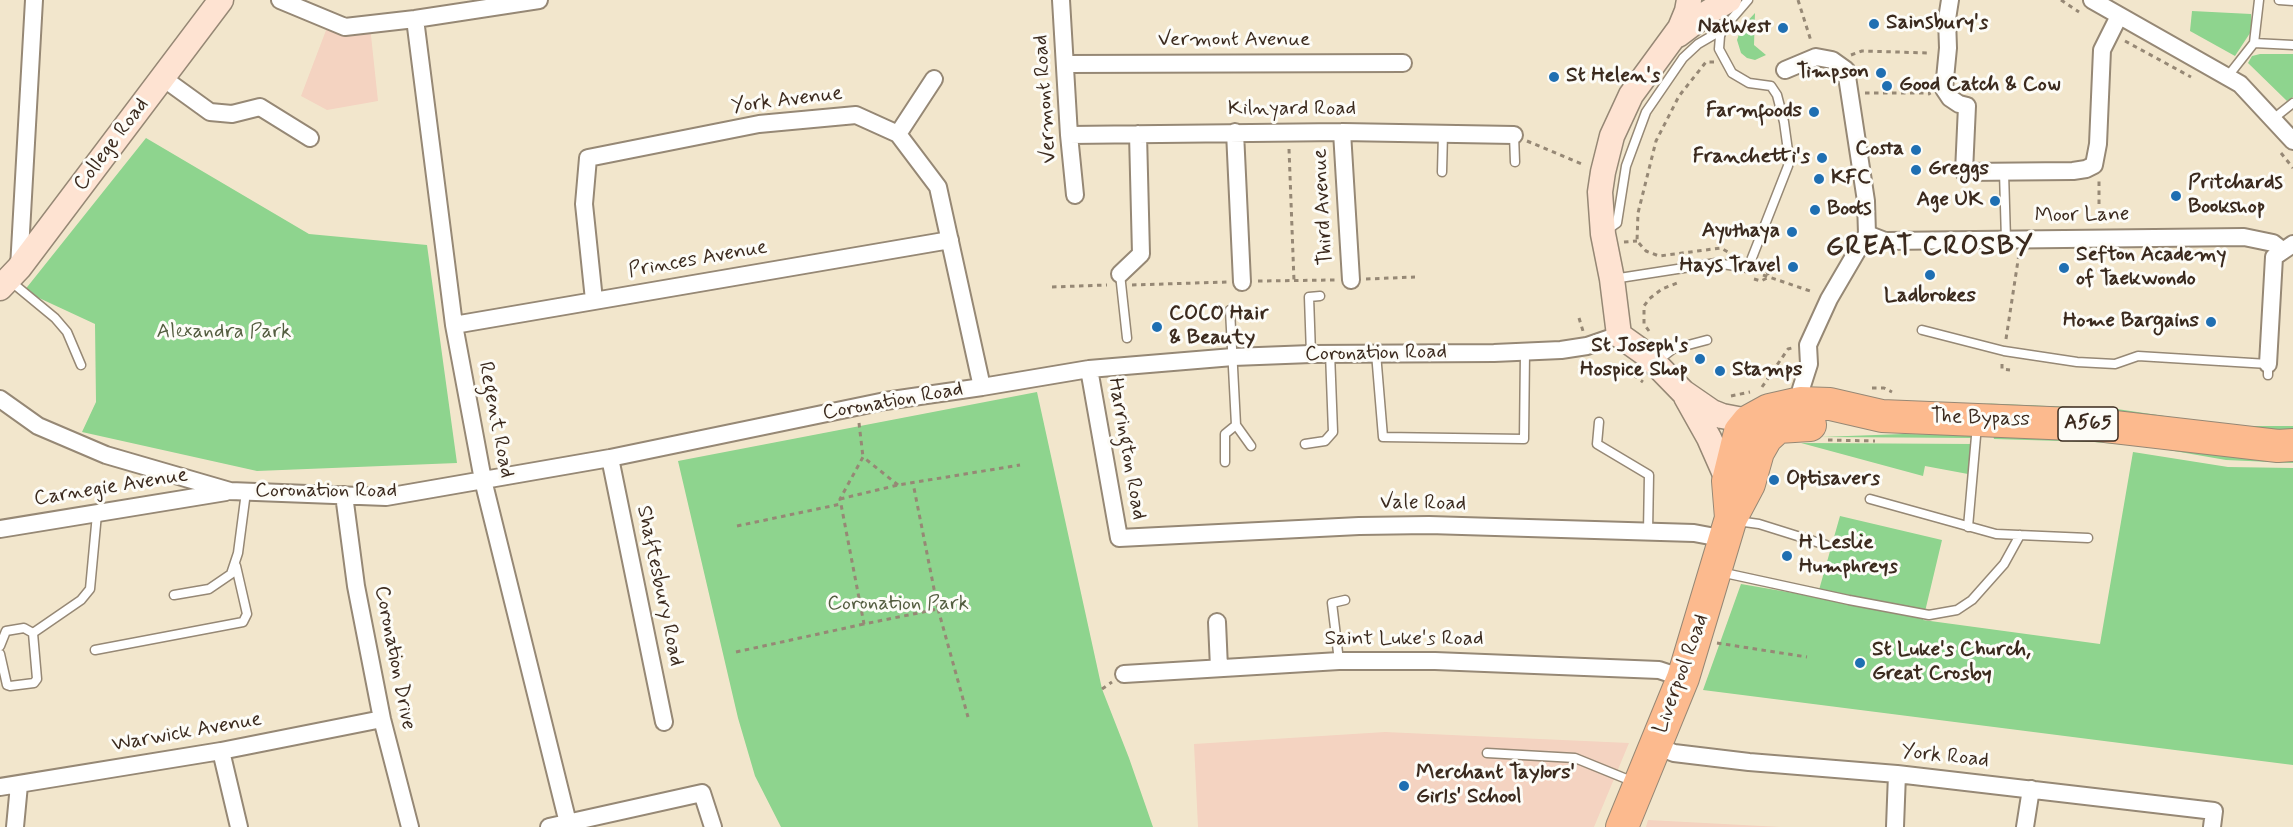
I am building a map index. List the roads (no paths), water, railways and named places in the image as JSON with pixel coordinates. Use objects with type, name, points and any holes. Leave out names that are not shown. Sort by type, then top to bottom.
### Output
[{"type":"highway","name":"The Bypass","points":[[1882,416],[1849,423],[1763,424],[1769,410],[1800,403],[1830,404],[1882,416],[1978,418],[2097,425],[2278,446],[2293,445]]},
{"type":"highway","name":"Liverpool Road","points":[[1622,827],[1683,678],[1729,525],[1749,484],[1758,452],[1766,438],[1763,424],[1740,432],[1728,481],[1729,525]]},
{"type":"main road","name":"College Road","points":[[9,278],[164,78],[221,0]]},
{"type":"main road","points":[[1689,0],[1685,18],[1631,94],[1612,136],[1603,172],[1600,192],[1602,234],[1612,279],[1619,334],[1657,366],[1683,392],[1712,412],[1763,424]]},
{"type":"main road","points":[[1671,40],[1729,0]]},
{"type":"main road","points":[[1683,392],[1709,438],[1728,481]]},
{"type":"street","points":[[9,278],[34,0]]},
{"type":"street","points":[[280,0],[345,27],[415,20],[539,0]]},
{"type":"street","name":"Vermont Road","points":[[1061,0],[1075,195]]},
{"type":"street","points":[[1950,0],[1944,88],[1950,98],[1959,104],[1967,105],[1964,172],[2073,171],[2086,170],[2094,165],[2098,144],[2102,50],[2120,16]]},
{"type":"street","points":[[2092,0],[2228,76],[2250,93],[2293,141]]},
{"type":"street","name":"Regent Road","points":[[415,20],[454,326],[483,480],[568,823]]},
{"type":"street","points":[[1785,70],[1824,59],[1846,70],[1866,201],[1868,234],[1829,299],[1808,345],[1809,364],[1801,389],[1800,403]]},
{"type":"street","name":"Vermont Avenue","points":[[1066,64],[1402,63]]},
{"type":"street","points":[[164,78],[210,112],[232,114],[260,107],[309,138]]},
{"type":"street","points":[[898,134],[934,79]]},
{"type":"street","name":"York Avenue","points":[[594,300],[584,204],[588,158],[759,124],[856,115],[898,134],[938,187],[982,387]]},
{"type":"street","points":[[1235,132],[1242,282]]},
{"type":"street","name":"Kilnyard Road","points":[[1069,135],[1235,132],[1514,135]]},
{"type":"street","name":"Third Avenue","points":[[1342,132],[1350,280]]},
{"type":"street","points":[[1120,274],[1141,254],[1138,134]]},
{"type":"street","name":"Moor Lane","points":[[1868,234],[1885,241],[2244,237],[2288,247]]},
{"type":"street","name":"Princes Avenue","points":[[454,326],[950,240]]},
{"type":"street","points":[[2268,370],[2274,257],[2288,247]]},
{"type":"street","name":"Coronation Road","points":[[0,399],[38,426],[106,455],[238,492],[386,496],[610,458],[857,406],[1089,369],[1233,357],[1330,353],[1525,352],[1587,346],[1619,334]]},
{"type":"street","name":"Harrington Road","points":[[1089,369],[1119,538]]},
{"type":"street","name":"Shaftesbury Road","points":[[610,458],[664,722]]},
{"type":"street","name":"Carnegie Avenue","points":[[0,529],[238,492]]},
{"type":"street","name":"Coronation Drive","points":[[344,495],[356,586],[382,719],[410,827]]},
{"type":"street","name":"Vale Road","points":[[1119,538],[1359,526],[1429,525],[1694,533],[1729,525]]},
{"type":"street","points":[[1217,622],[1219,668]]},
{"type":"street","name":"Saint Luke's Road","points":[[1124,674],[1338,661],[1435,661],[1659,670],[1683,678]]},
{"type":"street","name":"Warwick Avenue","points":[[0,787],[221,751],[382,719]]},
{"type":"street","name":"York Road","points":[[1656,746],[1674,753],[1703,757],[1897,774],[2214,811],[2212,827]]},
{"type":"street","points":[[221,751],[239,827]]},
{"type":"street","points":[[1895,827],[1897,774]]},
{"type":"street","points":[[15,827],[19,785]]},
{"type":"street","points":[[2025,827],[2031,789]]},
{"type":"street","points":[[549,827],[702,793],[713,827]]},
{"type":"lane","points":[[1602,234],[1617,223],[1626,166],[1646,112],[1667,79],[1690,50],[1723,29],[1748,0]]},
{"type":"lane","points":[[2228,76],[2254,43],[2259,0]]},
{"type":"lane","points":[[2279,0],[2293,1]]},
{"type":"lane","points":[[1612,279],[1716,262],[1748,268],[1788,166],[1784,122],[1777,95],[1771,87],[1749,83],[1732,74],[1722,58],[1719,43],[1723,29]]},
{"type":"lane","points":[[2254,43],[2293,45]]},
{"type":"lane","points":[[2273,119],[2293,103]]},
{"type":"lane","points":[[1442,172],[1443,133]]},
{"type":"lane","points":[[1514,135],[1515,162]]},
{"type":"lane","points":[[2004,172],[2013,240]]},
{"type":"lane","points":[[1120,274],[1127,338]]},
{"type":"lane","points":[[9,278],[68,332],[81,365]]},
{"type":"lane","points":[[1311,354],[1309,297],[1320,296]]},
{"type":"lane","points":[[1230,310],[1236,425],[1251,446]]},
{"type":"lane","points":[[1922,330],[2004,351],[2078,362],[2115,364],[2138,356],[2268,370]]},
{"type":"lane","points":[[1657,366],[1707,340]]},
{"type":"lane","points":[[1376,353],[1383,437],[1524,439],[1525,352]]},
{"type":"lane","points":[[1305,444],[1326,441],[1333,432],[1330,353]]},
{"type":"lane","points":[[1968,527],[1978,418]]},
{"type":"lane","points":[[1599,422],[1596,444],[1649,475],[1647,533]]},
{"type":"lane","points":[[1226,462],[1225,434],[1236,425]]},
{"type":"lane","points":[[95,650],[243,622],[246,614],[236,566],[238,492]]},
{"type":"lane","points":[[1870,499],[1996,534],[2088,538]]},
{"type":"lane","points":[[33,633],[81,600],[90,589],[98,514]]},
{"type":"lane","points":[[1729,525],[1759,524],[1826,545]]},
{"type":"lane","points":[[1716,571],[1929,615],[1957,610],[1972,600],[2004,564],[2020,535]]},
{"type":"lane","points":[[174,595],[209,589],[231,574],[236,566]]},
{"type":"lane","points":[[1338,661],[1332,603],[1345,600]]},
{"type":"lane","points":[[0,646],[6,631],[24,628],[33,633]]},
{"type":"lane","points":[[0,654],[7,684],[10,686],[34,683],[37,679],[33,633]]},
{"type":"lane","points":[[1487,753],[1575,758],[1640,784]]},
{"type":"place","name":"Sainsbury's","points":[[1874,24]]},
{"type":"place","name":"NatWest","points":[[1783,28]]},
{"type":"place","name":"Timpson","points":[[1881,73]]},
{"type":"place","name":"St Helen's","points":[[1554,77]]},
{"type":"place","name":"Good Catch & Cow","points":[[1887,86]]},
{"type":"place","name":"Farmfoods","points":[[1814,112]]},
{"type":"place","name":"Costa","points":[[1916,150]]},
{"type":"place","name":"Franchetti's","points":[[1822,158]]},
{"type":"place","name":"Greggs","points":[[1916,170]]},
{"type":"place","name":"KFC","points":[[1819,179]]},
{"type":"place","name":"Pritchards Bookshop","points":[[2176,196]]},
{"type":"place","name":"Age UK","points":[[1995,201]]},
{"type":"place","name":"Boots","points":[[1815,210]]},
{"type":"place","name":"Ayuthaya","points":[[1792,232]]},
{"type":"place","name":"Hays Travel","points":[[1793,267]]},
{"type":"place","name":"Sefton Academy of Taekwondo","points":[[2064,268]]},
{"type":"place","name":"Ladbrokes","points":[[1930,275]]},
{"type":"place","name":"Home Bargains","points":[[2211,322]]},
{"type":"place","name":"COCO Hair & Beauty","points":[[1157,327]]},
{"type":"place","name":"St Joseph's Hospice Shop","points":[[1700,359]]},
{"type":"place","name":"Stamps","points":[[1720,371]]},
{"type":"place","name":"Optisavers","points":[[1774,480]]},
{"type":"place","name":"H Leslie Humphreys","points":[[1787,556]]},
{"type":"place","name":"St Luke's Church, Great Crosby","points":[[1860,663]]},
{"type":"place","name":"Merchant Taylors' Girls' School","points":[[1404,786]]},
{"type":"district","name":"GREAT CROSBY","points":[[1930,248]]},
{"type":"park label","name":"Alexandra Park","points":[[224,333]]},
{"type":"park label","name":"Coronation Park","points":[[898,605]]}]
